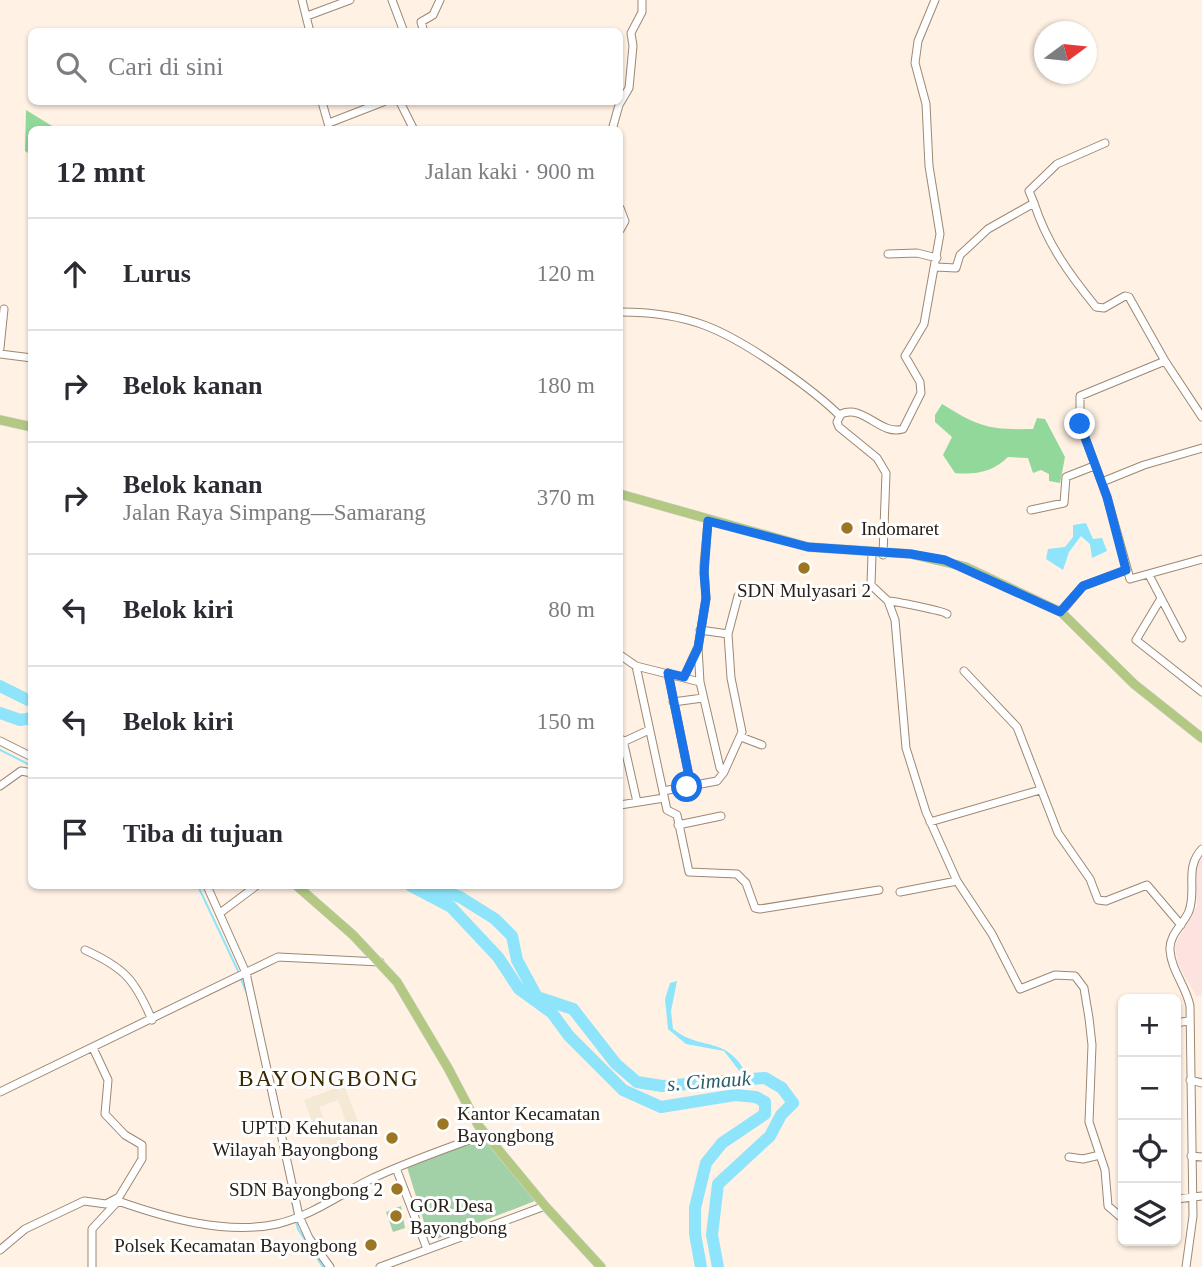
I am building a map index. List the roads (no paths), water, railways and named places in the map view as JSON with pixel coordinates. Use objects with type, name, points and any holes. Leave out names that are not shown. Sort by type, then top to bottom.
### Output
[{"type":"main road","points":[[0,420],[28,426]]},
{"type":"main road","points":[[623,495],[708,521],[808,547],[883,555],[911,554],[955,563],[1060,612],[1133,684],[1200,733]]},
{"type":"main road","points":[[300,889],[380,962],[397,982],[485,1134],[545,1206],[601,1267]]},
{"type":"street","points":[[302,0],[309,28]]},
{"type":"street","points":[[307,16],[350,0]]},
{"type":"street","points":[[392,0],[402,28]]},
{"type":"street","points":[[423,28],[422,21],[433,15],[440,0]]},
{"type":"street","points":[[623,97],[629,88],[633,46],[631,33],[642,12],[642,0]]},
{"type":"street","points":[[839,415],[853,411],[893,431],[908,424],[919,401],[921,388],[905,356],[924,324],[940,234],[929,166],[926,104],[915,63],[918,41],[935,0]]},
{"type":"street","points":[[323,105],[329,126],[376,105]]},
{"type":"street","points":[[402,105],[412,126]]},
{"type":"street","points":[[613,126],[618,105]]},
{"type":"street","points":[[1105,143],[1056,165],[1030,190],[1029,195],[1044,234],[1072,278],[1096,307],[1104,308],[1128,296],[1165,361],[1202,417]]},
{"type":"street","points":[[936,267],[956,268],[960,255],[991,227],[1034,204]]},
{"type":"street","points":[[888,254],[917,253],[937,258]]},
{"type":"street","points":[[0,348],[4,309]]},
{"type":"street","points":[[623,312],[647,312],[698,321],[721,330],[797,380],[839,415]]},
{"type":"street","points":[[0,354],[28,358]]},
{"type":"street","points":[[1165,361],[1080,397],[1082,408],[1079,420],[1102,482],[1126,570],[1132,580],[1202,559]]},
{"type":"street","points":[[839,415],[839,427],[877,458],[886,473],[883,555]]},
{"type":"street","points":[[1102,482],[1144,465],[1202,448]]},
{"type":"street","points":[[1031,510],[1064,503],[1066,477],[1094,466]]},
{"type":"street","points":[[708,521],[704,573],[706,598],[698,648],[700,682],[720,768],[724,772]]},
{"type":"street","points":[[872,554],[871,586],[888,601],[910,607],[942,610],[947,614]]},
{"type":"street","points":[[1060,612],[1083,586],[1126,570]]},
{"type":"street","points":[[1149,575],[1182,638]]},
{"type":"street","points":[[623,804],[717,781],[724,772],[741,737],[727,634],[738,596]]},
{"type":"street","points":[[1160,600],[1136,640],[1202,692]]},
{"type":"street","points":[[888,601],[895,620],[906,748],[930,822],[957,881],[992,934],[1020,989],[1066,974],[1080,981],[1092,1045],[1089,1122],[1105,1170],[1108,1206],[1118,1215]]},
{"type":"street","points":[[701,629],[727,634]]},
{"type":"street","points":[[684,677],[698,648]]},
{"type":"street","points":[[623,656],[636,666],[700,682]]},
{"type":"street","points":[[636,666],[667,810],[677,815],[689,872],[737,874],[746,883],[757,909],[803,905],[879,890]]},
{"type":"street","points":[[964,671],[1017,727],[1058,833],[1090,878],[1098,900],[1106,901],[1147,885],[1181,925]]},
{"type":"street","points":[[668,673],[691,786]]},
{"type":"street","points":[[674,702],[703,698]]},
{"type":"street","points":[[623,742],[649,730]]},
{"type":"street","points":[[741,737],[762,745]]},
{"type":"street","points":[[0,741],[28,757]]},
{"type":"street","points":[[623,750],[637,802]]},
{"type":"street","points":[[0,786],[28,762]]},
{"type":"street","points":[[22,769],[28,771]]},
{"type":"street","points":[[930,822],[1040,790]]},
{"type":"street","points":[[678,825],[721,816]]},
{"type":"street","points":[[1186,1267],[1193,1216],[1188,993],[1170,953],[1172,937],[1181,925],[1191,901],[1191,864],[1202,849]]},
{"type":"street","points":[[900,892],[957,881]]},
{"type":"street","points":[[208,889],[245,974],[295,1218],[330,1267]]},
{"type":"street","points":[[220,913],[253,889]]},
{"type":"street","points":[[85,950],[117,966],[136,986],[152,1020]]},
{"type":"street","points":[[0,1092],[285,956],[380,962]]},
{"type":"street","points":[[1181,1022],[1188,1021]]},
{"type":"street","points":[[92,1267],[92,1229],[119,1199],[144,1150],[142,1145],[125,1135],[105,1114],[103,1108],[108,1080],[93,1048]]},
{"type":"street","points":[[1189,1080],[1202,1083]]},
{"type":"street","points":[[0,1250],[25,1229],[84,1201],[106,1204],[119,1199],[159,1214],[215,1224],[260,1226],[295,1218],[396,1168],[485,1134]]},
{"type":"street","points":[[1069,1157],[1083,1159],[1100,1155]]},
{"type":"street","points":[[1191,1156],[1202,1157]]},
{"type":"street","points":[[396,1168],[427,1249]]},
{"type":"street","points":[[1181,1198],[1202,1196]]},
{"type":"street","points":[[380,1267],[545,1206]]},
{"type":"water","points":[[1086,523],[1093,539],[1102,538],[1107,551],[1092,558],[1090,544],[1081,536],[1069,552],[1063,570],[1046,559],[1048,549],[1065,547],[1073,537],[1073,525]]},
{"type":"water","points":[[677,981],[671,1011],[673,1029],[684,1036],[723,1049],[732,1055],[749,1078],[738,1082],[744,1077],[724,1051],[686,1044],[668,1029],[665,999],[670,983]]},
{"type":"waterway","name":"s. Cimauk","points":[[0,686],[28,700]]},
{"type":"waterway","points":[[0,713],[20,720],[28,719]]},
{"type":"waterway","points":[[0,750],[28,764]]},
{"type":"waterway","points":[[199,889],[239,973]]},
{"type":"waterway","points":[[417,889],[451,907],[498,957],[519,989],[552,1013],[569,1036],[623,1090],[661,1107],[735,1095],[756,1097],[765,1102],[765,1114],[722,1143],[706,1163],[695,1208],[695,1234],[701,1267]]},
{"type":"waterway","name":"s. Cimauk","points":[[437,889],[460,897],[495,919],[512,936],[517,960],[537,997],[573,1009],[616,1064],[637,1082],[662,1086],[765,1078],[782,1088],[793,1103],[781,1115],[770,1136],[718,1184],[712,1235],[718,1267]]},
{"type":"waterway","points":[[241,979],[248,996]]},
{"type":"waterway","points":[[290,1193],[295,1215]]},
{"type":"waterway","points":[[296,1221],[298,1229],[323,1267]]},
{"type":"place","name":"Indomaret","points":[[847,528]]},
{"type":"place","name":"SDN Mulyasari 2","points":[[804,568]]},
{"type":"place","name":"Kantor Kecamatan Bayongbong","points":[[443,1124]]},
{"type":"place","name":"UPTD Kehutanan Wilayah Bayongbong","points":[[392,1138]]},
{"type":"place","name":"SDN Bayongbong 2","points":[[397,1189]]},
{"type":"place","name":"GOR Desa Bayongbong","points":[[396,1216]]},
{"type":"place","name":"Polsek Kecamatan Bayongbong","points":[[371,1245]]},
{"type":"district","name":"BAYONGBONG","points":[[329,1078]]}]
